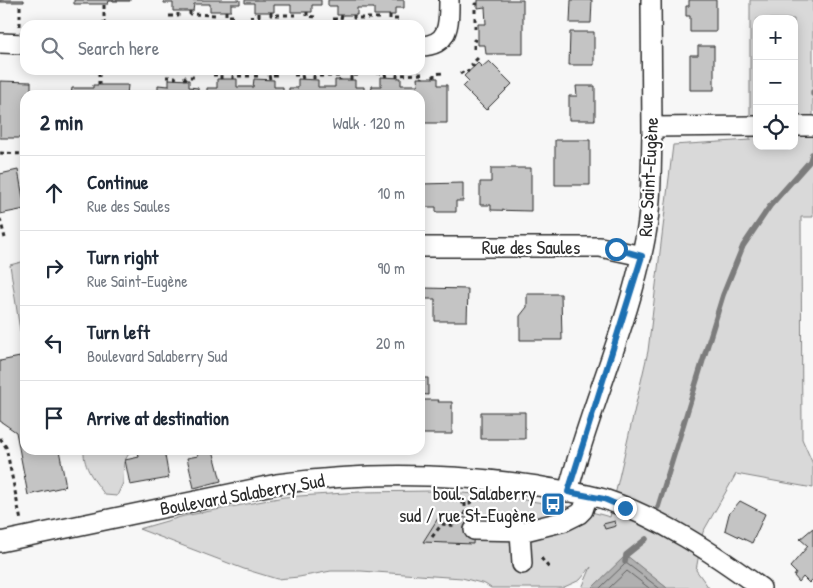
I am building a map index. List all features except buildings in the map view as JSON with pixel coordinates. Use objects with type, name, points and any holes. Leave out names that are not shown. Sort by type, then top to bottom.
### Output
[{"type":"street","points":[[425,45],[435,43],[445,34],[449,21],[449,0]]},
{"type":"street","name":"Rue Saint-Eugène","points":[[568,492],[642,256],[649,212],[652,126],[651,0]]},
{"type":"street","points":[[0,43],[20,37]]},
{"type":"street","points":[[652,126],[753,126]]},
{"type":"street","points":[[798,126],[813,126]]},
{"type":"street","name":"Rue des Saules","points":[[425,247],[600,247],[642,256]]},
{"type":"street","name":"Boulevard Salaberry Sud","points":[[0,542],[277,484],[319,479],[389,476],[455,478],[519,484],[588,495],[625,508],[683,536],[761,588]]},
{"type":"street","points":[[467,525],[520,531],[544,527],[572,518],[583,510],[588,495]]},
{"type":"street","points":[[520,531],[522,564]]},
{"type":"path","points":[[20,2],[21,20]]},
{"type":"path","points":[[104,4],[104,20]]},
{"type":"path","points":[[478,4],[475,4],[475,29],[478,29]]},
{"type":"path","points":[[169,16],[178,16],[178,11]]},
{"type":"path","points":[[190,11],[190,14],[215,15],[215,11]]},
{"type":"path","points":[[226,11],[226,16],[235,16]]},
{"type":"path","points":[[250,16],[258,16],[259,12]]},
{"type":"path","points":[[271,12],[271,15],[296,16],[296,12]]},
{"type":"path","points":[[307,12],[307,16],[316,17]]},
{"type":"path","points":[[333,19],[341,19],[342,15]]},
{"type":"path","points":[[354,15],[354,18],[379,18],[379,15]]},
{"type":"path","points":[[390,15],[390,19],[399,19]]},
{"type":"path","points":[[474,49],[474,40],[478,40]]},
{"type":"path","points":[[474,67],[472,64],[478,58]]},
{"type":"path","points":[[460,74],[466,70],[468,72]]},
{"type":"path","points":[[434,78],[434,74],[442,73]]},
{"type":"path","points":[[98,85],[99,75]]},
{"type":"path","points":[[213,75],[221,75],[221,79]]},
{"type":"path","points":[[270,80],[270,75],[279,75]]},
{"type":"path","points":[[294,75],[302,75],[302,79]]},
{"type":"path","points":[[351,80],[350,76],[360,75]]},
{"type":"path","points":[[233,79],[233,76],[259,76],[258,80]]},
{"type":"path","points":[[314,80],[314,76],[340,76],[340,80]]},
{"type":"path","points":[[166,77],[175,77],[176,79]]},
{"type":"path","points":[[186,80],[186,77],[194,77]]},
{"type":"path","points":[[0,153],[20,154]]},
{"type":"path","points":[[0,219],[4,238]]},
{"type":"path","points":[[0,438],[6,447],[19,519],[23,524]]},
{"type":"path","points":[[455,492],[462,503],[470,503],[479,494]]},
{"type":"path","points":[[432,537],[442,524],[467,525],[465,503]]},
{"type":"path","points":[[540,552],[540,557],[550,569]]},
{"type":"shaded area","points":[[750,0],[813,0],[813,217],[801,217],[802,439],[813,464],[813,488],[736,474],[703,532],[696,570],[709,588],[667,588],[626,556],[592,588],[582,588],[591,567],[580,580],[562,588],[491,588],[485,584],[462,578],[361,571],[331,571],[277,579],[244,569],[139,529],[184,516],[284,497],[360,492],[432,491],[491,495],[577,508],[610,517],[648,351],[673,145],[750,140]]},
{"type":"shaded area","points":[[20,262],[20,330],[10,265]]},
{"type":"shaded area","points":[[84,455],[128,455],[124,462],[123,483],[117,496],[105,495],[90,474]]},
{"type":"water","points":[[626,555],[667,588],[592,588]]},
{"type":"waterway","points":[[658,507],[723,295],[743,246],[770,206],[810,161],[812,154]]},
{"type":"waterway","points":[[625,562],[626,555],[646,539]]},
{"type":"place","name":"boul. Salaberry sud / rue St-Eugène","points":[[553,504]]},
{"type":"route","points":[[616,249],[642,256],[568,492],[604,499],[625,508]]}]
